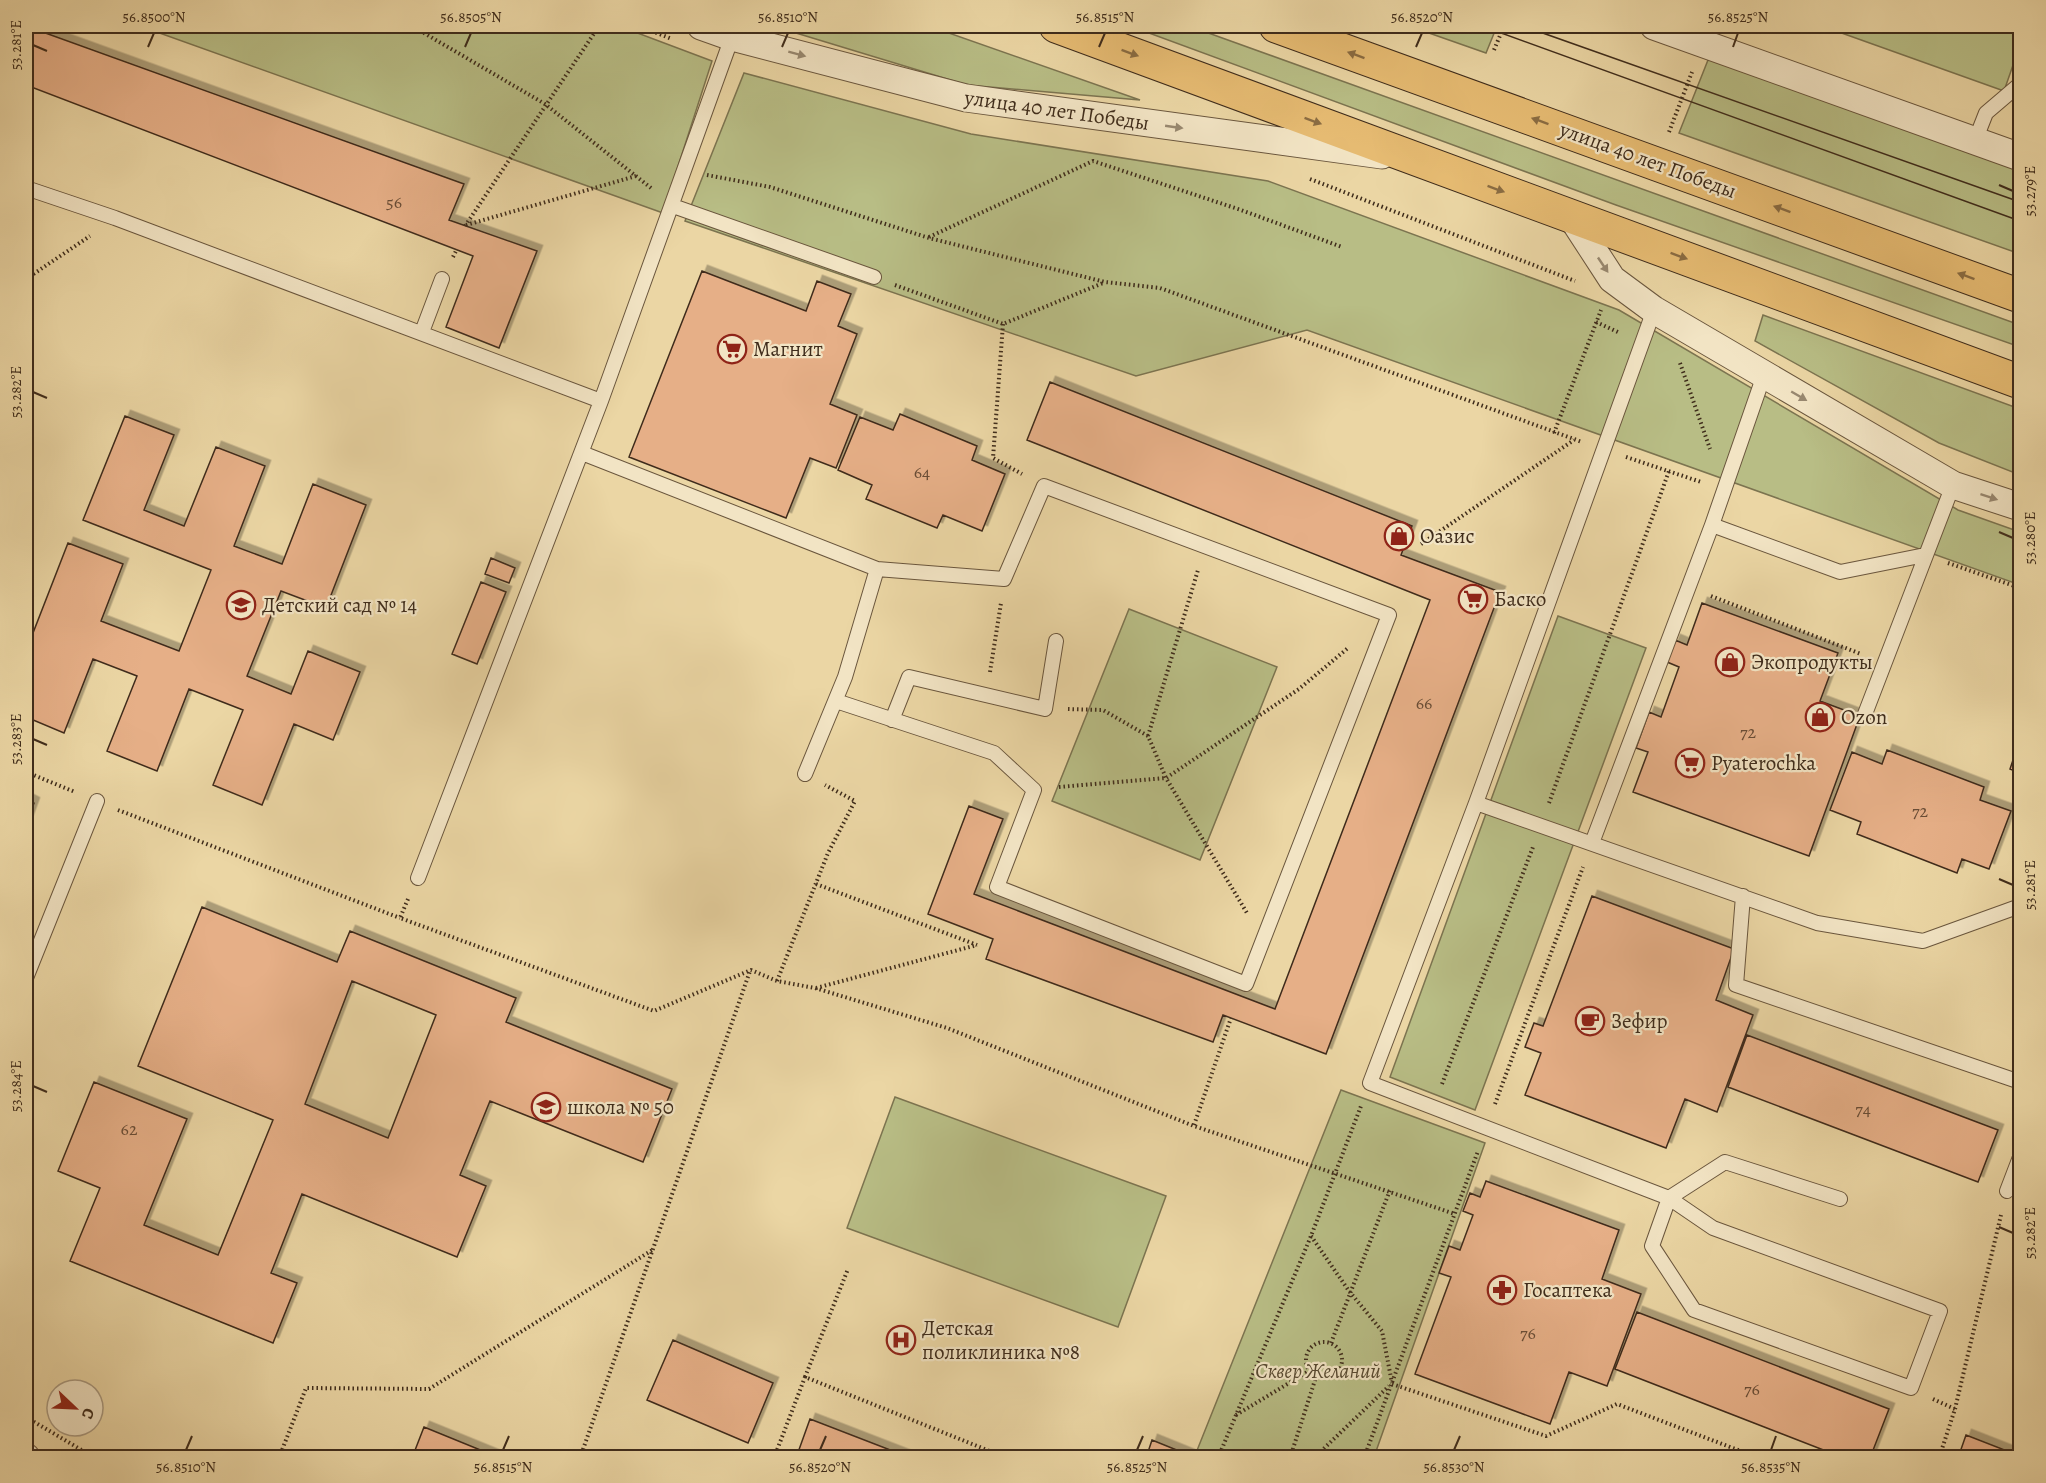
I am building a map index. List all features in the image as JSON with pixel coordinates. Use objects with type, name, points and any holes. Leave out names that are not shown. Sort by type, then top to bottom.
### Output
[{"type":"main road","name":"улица 40 лет Победы","points":[[1056,26],[2020,382]]},
{"type":"main road","name":"улица 40 лет Победы","points":[[1276,26],[2020,296]]},
{"type":"street","name":"улица 40 лет Победы","points":[[701,26],[728,48],[966,98],[1421,161]]},
{"type":"street","points":[[1654,26],[2020,157]]},
{"type":"street","points":[[1571,216],[1612,279],[1654,310],[1953,485],[2020,507]]},
{"type":"lane","points":[[418,878],[582,453],[686,171],[728,48]]},
{"type":"lane","points":[[1975,141],[1986,113],[2020,84]]},
{"type":"lane","points":[[26,188],[115,218],[601,401]]},
{"type":"lane","points":[[673,206],[874,277]]},
{"type":"lane","points":[[422,333],[442,279]]},
{"type":"lane","points":[[1654,310],[1476,803],[1370,1083],[1669,1198],[1713,1228],[1940,1311],[1911,1388],[1694,1310],[1652,1246],[1669,1198],[1725,1162],[1840,1199]]},
{"type":"lane","points":[[1592,843],[1725,490],[1764,375]]},
{"type":"lane","points":[[582,453],[877,569],[1004,579],[1044,486],[1389,615],[1246,984],[997,887],[1034,789],[994,753],[836,701]]},
{"type":"lane","points":[[1865,714],[1883,662],[1953,485]]},
{"type":"lane","points":[[1712,525],[1840,572],[1925,555]]},
{"type":"lane","points":[[805,774],[836,701],[877,569]]},
{"type":"lane","points":[[892,720],[909,677],[1045,709],[1056,641]]},
{"type":"lane","points":[[26,978],[97,801]]},
{"type":"lane","points":[[1476,803],[1817,923],[1923,941],[2020,906]]},
{"type":"lane","points":[[1743,896],[1736,984],[2020,1082]]},
{"type":"lane","points":[[2007,1191],[2020,1157]]},
{"type":"path","points":[[412,26],[545,104],[673,206]]},
{"type":"path","points":[[599,26],[465,226],[636,176]]},
{"type":"path","points":[[639,26],[728,48]]},
{"type":"path","points":[[1494,50],[1504,26]]},
{"type":"path","points":[[928,237],[1093,161],[1241,210],[1342,247]]},
{"type":"path","points":[[686,171],[770,187],[928,237],[1105,282],[1160,288],[1575,440],[1725,490]]},
{"type":"path","points":[[1305,177],[1585,285]]},
{"type":"path","points":[[26,279],[115,218]]},
{"type":"path","points":[[874,277],[1004,324],[1105,282]]},
{"type":"path","points":[[1596,322],[1680,362],[1725,490]]},
{"type":"path","points":[[1004,324],[993,458],[1044,486]]},
{"type":"path","points":[[1421,544],[1575,440]]},
{"type":"path","points":[[1434,1106],[1541,826],[1669,471]]},
{"type":"path","points":[[1148,736],[1205,546]]},
{"type":"path","points":[[1925,555],[2020,588]]},
{"type":"path","points":[[987,696],[1004,579]]},
{"type":"path","points":[[1688,588],[1883,662]]},
{"type":"path","points":[[1034,789],[1166,778],[1299,689],[1389,615]]},
{"type":"path","points":[[1045,709],[1102,710],[1148,736],[1166,778],[1263,939]]},
{"type":"path","points":[[26,772],[400,918],[654,1011],[751,970],[777,981],[815,988],[947,1028],[1194,1126],[1335,1174],[1390,1190],[1455,1214]]},
{"type":"path","points":[[777,981],[816,884],[855,801],[805,774]]},
{"type":"path","points":[[400,918],[418,878]]},
{"type":"path","points":[[815,988],[977,945],[816,884]]},
{"type":"path","points":[[580,1458],[751,970]]},
{"type":"path","points":[[1194,1126],[1231,1018]]},
{"type":"path","points":[[1218,1458],[1311,1236],[1370,1083]]},
{"type":"path","points":[[1331,1343],[1349,1291],[1390,1190]]},
{"type":"path","points":[[1939,1458],[1954,1409],[2007,1191]]},
{"type":"path","points":[[1311,1236],[1349,1291],[1382,1331],[1392,1383]]},
{"type":"path","points":[[279,1458],[306,1388],[429,1389],[654,1249]]},
{"type":"path","points":[[774,1458],[848,1269]]},
{"type":"path","points":[[1319,1342],[1331,1343],[1340,1350],[1341,1367],[1334,1376],[1316,1377],[1309,1371],[1306,1360],[1309,1349],[1319,1342]]},
{"type":"path","points":[[1235,1416],[1309,1371]]},
{"type":"path","points":[[805,1377],[1007,1458]]},
{"type":"path","points":[[1290,1458],[1316,1377]]},
{"type":"path","points":[[1314,1458],[1392,1383]]},
{"type":"path","points":[[1392,1383],[1546,1436],[1617,1404],[1759,1458]]},
{"type":"path","points":[[1911,1388],[1954,1409]]},
{"type":"path","points":[[26,1417],[95,1458]]},
{"type":"green space","points":[[140,26],[619,26],[712,61],[663,213]]},
{"type":"green space","points":[[773,26],[929,26],[1140,100],[967,85]]},
{"type":"green space","points":[[1130,26],[1189,26],[2020,325],[2020,347],[1616,205]]},
{"type":"green space","points":[[1409,26],[1497,26],[1486,53]]},
{"type":"green space","points":[[1822,26],[2020,26],[2020,45],[2004,91]]},
{"type":"green space","points":[[1710,55],[2020,170],[2020,254],[1679,133]]},
{"type":"green space","points":[[744,73],[971,134],[1268,181],[1619,310],[1958,510],[2020,532],[2020,585],[1307,330],[1136,376],[685,221]]},
{"type":"green space","points":[[1763,315],[2020,409],[2020,475],[1939,443],[1755,341]]},
{"type":"green space","points":[[1129,609],[1277,667],[1200,860],[1052,801]]},
{"type":"green space","points":[[1558,616],[1646,648],[1475,1110],[1390,1077]]},
{"type":"green space","name":"Сквер Желаний","points":[[1341,1090],[1485,1143],[1374,1457],[1194,1458]]},
{"type":"green space","points":[[895,1097],[1166,1196],[1118,1327],[847,1228]]},
{"type":"building","points":[[26,26],[464,184],[449,220],[537,251],[499,348],[446,327],[473,256],[26,85]]},
{"type":"building","points":[[702,271],[806,311],[817,281],[851,294],[838,326],[857,334],[830,404],[857,415],[836,468],[810,458],[786,518],[629,457]]},
{"type":"building","points":[[1050,382],[1412,526],[1401,555],[1500,592],[1326,1054],[1223,1015],[1213,1042],[986,959],[993,939],[928,914],[969,806],[1003,819],[974,894],[1275,1009],[1430,600],[1027,440]]},
{"type":"building","points":[[900,414],[977,446],[972,460],[1005,474],[982,531],[943,515],[937,528],[866,499],[872,485],[838,470],[860,417],[893,430]]},
{"type":"building","points":[[125,416],[174,435],[144,510],[184,526],[216,447],[265,466],[234,546],[282,564],[313,484],[366,505],[326,608],[281,591],[247,676],[291,694],[308,651],[360,672],[333,740],[294,724],[262,805],[213,785],[243,710],[189,689],[157,771],[107,751],[137,676],[93,659],[64,733],[26,717],[26,651],[68,543],[123,564],[101,621],[179,651],[211,570],[83,520]]},
{"type":"building","points":[[491,558],[515,568],[509,583],[485,574]]},
{"type":"building","points":[[481,582],[506,592],[477,664],[452,654]]},
{"type":"building","points":[[1702,603],[1838,653],[1820,701],[1860,716],[1809,856],[1633,792],[1648,752],[1636,748],[1649,712],[1661,717],[1679,667],[1667,662],[1675,640],[1687,645]]},
{"type":"building","points":[[2020,739],[2020,773],[2010,769]]},
{"type":"building","points":[[1887,750],[1984,787],[1980,800],[2011,811],[1989,869],[1962,859],[1957,873],[1857,834],[1861,822],[1830,810],[1852,752],[1882,764]]},
{"type":"building","points":[[26,799],[34,803],[26,825]]},
{"type":"building","points":[[1592,896],[1734,949],[1716,1000],[1753,1015],[1717,1112],[1685,1099],[1666,1148],[1525,1095],[1541,1053],[1525,1047],[1534,1023],[1543,1026]]},
{"type":"building","points":[[202,907],[337,962],[350,931],[516,998],[506,1022],[672,1089],[643,1162],[490,1101],[460,1175],[486,1186],[457,1257],[302,1194],[271,1273],[297,1283],[273,1343],[70,1261],[100,1188],[58,1171],[94,1082],[187,1119],[144,1225],[218,1255],[273,1120],[138,1066]],"holes":[[[352,981],[436,1015],[388,1138],[305,1104]]]},
{"type":"building","points":[[1747,1035],[1998,1130],[1978,1182],[1728,1087]]},
{"type":"building","points":[[1486,1181],[1619,1230],[1602,1279],[1641,1294],[1607,1386],[1569,1372],[1550,1424],[1415,1374],[1451,1277],[1439,1273],[1449,1246],[1460,1250],[1473,1215],[1463,1211],[1470,1193],[1480,1197]]},
{"type":"building","points":[[1637,1312],[1889,1409],[1870,1458],[1844,1458],[1615,1369]]},
{"type":"building","points":[[673,1340],[773,1383],[748,1443],[647,1400]]},
{"type":"building","points":[[810,1419],[911,1458],[796,1458]]},
{"type":"building","points":[[424,1427],[500,1458],[412,1458]]},
{"type":"building","points":[[1966,1435],[2020,1456],[2020,1458],[1958,1458]]},
{"type":"building","points":[[1152,1440],[1189,1455],[1188,1458],[1146,1458]]},
{"type":"tram line","points":[[1482,26],[2020,221]]},
{"type":"tram line","points":[[1523,26],[2020,202]]},
{"type":"place","name":"Магнит","points":[[732,349]]},
{"type":"place","name":"Оазис","points":[[1399,536]]},
{"type":"place","name":"Баско","points":[[1473,599]]},
{"type":"place","name":"Детский сад № 14","points":[[241,605]]},
{"type":"place","name":"Экопродукты","points":[[1730,662]]},
{"type":"place","name":"Ozon","points":[[1820,717]]},
{"type":"place","name":"Pyaterochka","points":[[1690,763]]},
{"type":"place","name":"Зефир","points":[[1590,1021]]},
{"type":"place","name":"школа № 50","points":[[546,1107]]},
{"type":"place","name":"Госаптека","points":[[1502,1290]]},
{"type":"place","name":"Детская поликлиника №8","points":[[901,1340]]}]
